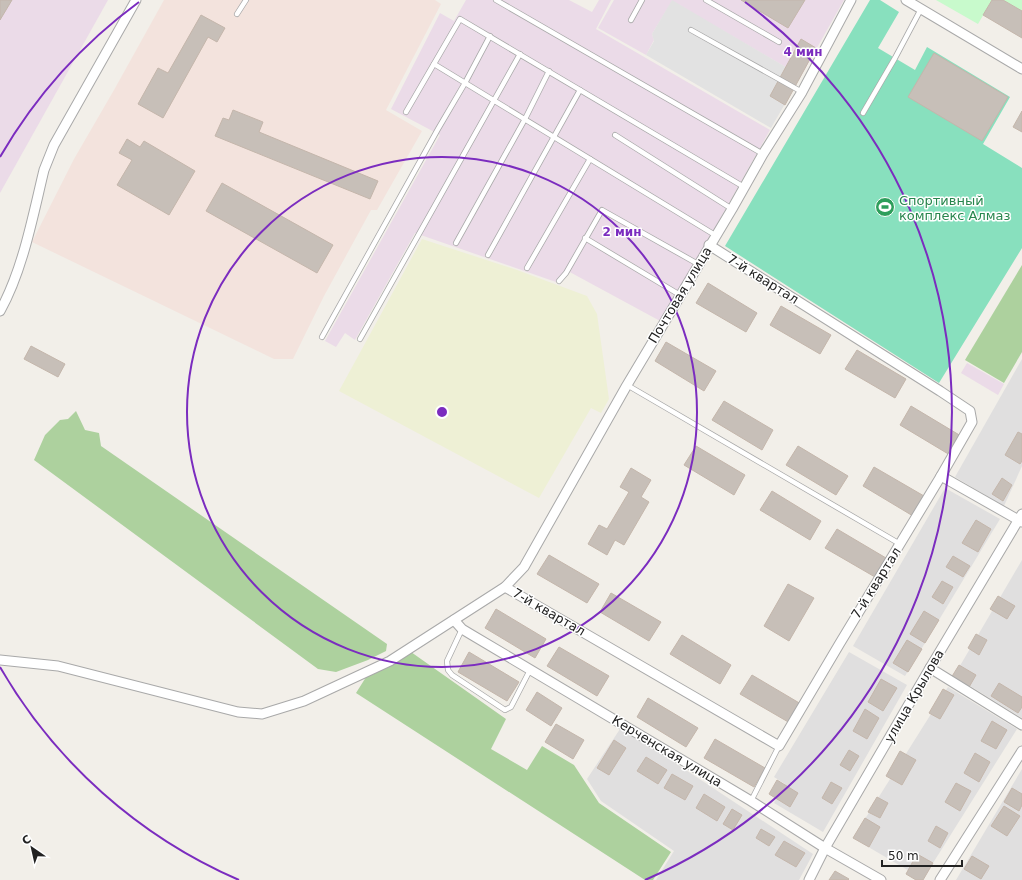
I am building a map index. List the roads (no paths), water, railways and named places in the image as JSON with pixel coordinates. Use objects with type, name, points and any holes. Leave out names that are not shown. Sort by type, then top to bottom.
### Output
[{"type":"street","points":[[0,311],[11,288],[24,251],[44,170],[54,145],[136,0]]},
{"type":"street","name":"Почтовая улица","points":[[0,660],[58,666],[238,712],[262,714],[304,701],[390,661],[504,587],[524,567],[626,385],[763,154],[802,92],[851,0]]},
{"type":"street","points":[[906,0],[1022,68]]},
{"type":"street","name":"7-й квартал","points":[[504,587],[779,746],[942,476],[972,422],[970,411],[709,245]]},
{"type":"street","points":[[942,476],[1021,519]]},
{"type":"street","name":"улица Крылова","points":[[809,880],[825,848],[930,668],[1021,519]]},
{"type":"street","name":"Керченская улица","points":[[454,620],[462,629],[752,801],[825,848],[881,880]]},
{"type":"street","points":[[930,668],[1022,725]]},
{"type":"street","points":[[940,880],[1022,752]]},
{"type":"lane","points":[[237,14],[246,0]]},
{"type":"lane","points":[[496,0],[763,154]]},
{"type":"lane","points":[[631,20],[642,0]]},
{"type":"lane","points":[[706,0],[779,42]]},
{"type":"lane","points":[[863,112],[895,58],[921,9]]},
{"type":"lane","points":[[406,112],[460,19],[744,187]]},
{"type":"lane","points":[[691,30],[802,92]]},
{"type":"lane","points":[[322,337],[490,36]]},
{"type":"lane","points":[[360,339],[520,54]]},
{"type":"lane","points":[[434,64],[715,235]]},
{"type":"lane","points":[[456,243],[525,119],[549,71]]},
{"type":"lane","points":[[488,255],[580,90]]},
{"type":"lane","points":[[615,135],[732,208]]},
{"type":"lane","points":[[527,268],[590,158]]},
{"type":"lane","points":[[559,281],[566,273],[602,210],[698,264]]},
{"type":"lane","points":[[585,238],[680,295]]},
{"type":"lane","points":[[626,385],[900,544]]},
{"type":"lane","points":[[462,629],[447,661],[448,670],[452,675],[505,710],[512,707],[530,670]]},
{"type":"lane","points":[[752,801],[779,746]]},
{"type":"place","name":"Спортивный комплекс Алмаз","points":[[885,207]]}]
